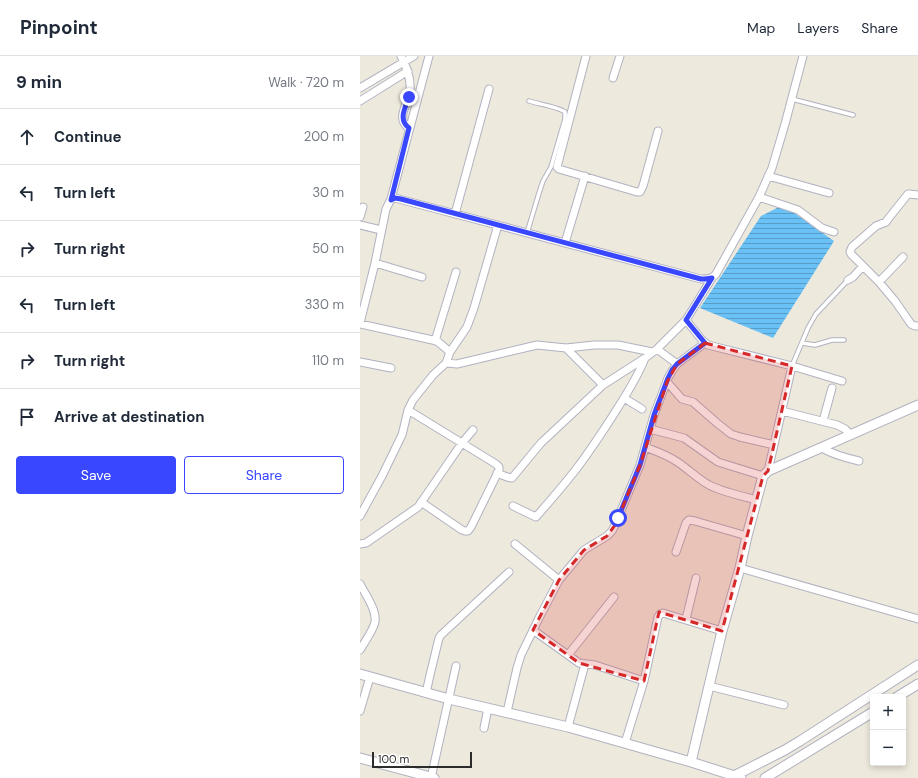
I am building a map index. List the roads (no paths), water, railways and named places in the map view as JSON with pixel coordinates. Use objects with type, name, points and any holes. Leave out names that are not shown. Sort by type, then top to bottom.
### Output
[{"type":"street","points":[[360,88],[402,59],[414,56]]},
{"type":"street","points":[[407,125],[429,56]]},
{"type":"street","points":[[586,56],[557,167],[640,192],[658,131]]},
{"type":"street","points":[[613,78],[620,56]]},
{"type":"street","points":[[497,473],[512,478],[541,443],[603,385],[645,358],[686,320],[716,274],[759,197],[779,147],[803,56]]},
{"type":"street","points":[[402,59],[415,84],[415,91],[391,200],[386,208],[375,263],[360,324],[434,340],[450,352]]},
{"type":"street","points":[[360,101],[408,71]]},
{"type":"street","points":[[455,214],[490,89]]},
{"type":"street","points":[[565,243],[585,176]]},
{"type":"street","points":[[768,176],[829,194]]},
{"type":"street","points":[[916,325],[911,324],[895,301],[879,282],[850,254],[851,249],[876,226],[886,222],[908,194],[918,195]]},
{"type":"street","points":[[759,197],[798,210],[822,228],[834,232]]},
{"type":"street","points":[[391,200],[395,198],[401,199],[701,279],[712,278]]},
{"type":"street","points":[[360,217],[363,207]]},
{"type":"street","points":[[360,225],[381,230]]},
{"type":"street","points":[[360,516],[402,435],[408,410],[419,392],[433,375],[446,364],[450,352],[467,327],[498,225]]},
{"type":"street","points":[[879,282],[903,256]]},
{"type":"street","points":[[375,263],[422,277]]},
{"type":"street","points":[[848,280],[853,277],[863,266]]},
{"type":"street","points":[[434,340],[456,272]]},
{"type":"street","points":[[686,320],[705,343],[714,347],[792,366],[842,381]]},
{"type":"street","points":[[507,712],[521,655],[558,580],[584,550],[607,536],[612,531],[640,465],[650,428],[672,370],[677,364],[705,343]]},
{"type":"street","points":[[446,364],[457,364],[537,345],[566,348],[594,345],[618,345],[655,350],[677,364]]},
{"type":"street","points":[[566,348],[603,385]]},
{"type":"street","points":[[513,506],[536,517],[560,490],[578,466],[624,398],[645,358]]},
{"type":"street","points":[[360,362],[391,368]]},
{"type":"street","points":[[691,762],[722,631],[757,500],[774,445],[792,366]]},
{"type":"street","points":[[667,382],[682,399],[693,402],[716,423],[731,434],[774,445]]},
{"type":"street","points":[[823,421],[832,388]]},
{"type":"street","points":[[624,398],[642,409]]},
{"type":"street","points":[[650,428],[684,438],[718,462],[766,474],[918,405]]},
{"type":"street","points":[[408,410],[498,465],[499,468],[468,531],[462,530],[421,502]]},
{"type":"street","points":[[782,411],[837,425],[851,435]]},
{"type":"street","points":[[360,544],[366,543],[418,507],[462,443],[473,430]]},
{"type":"street","points":[[645,447],[671,458],[710,485],[757,500]]},
{"type":"street","points":[[822,448],[839,456],[859,462]]},
{"type":"street","points":[[676,552],[686,523],[689,520],[747,536]]},
{"type":"street","points":[[515,544],[558,580]]},
{"type":"street","points":[[740,568],[918,619]]},
{"type":"street","points":[[426,693],[433,661],[441,635],[509,572]]},
{"type":"street","points":[[686,619],[696,578]]},
{"type":"street","points":[[360,584],[372,607],[375,621],[372,630],[360,650]]},
{"type":"street","points":[[568,655],[614,597]]},
{"type":"street","points":[[624,743],[644,681],[658,617],[660,614],[663,613],[686,619],[722,631]]},
{"type":"street","points":[[533,630],[579,663],[595,665],[644,681]]},
{"type":"street","points":[[568,727],[584,664]]},
{"type":"street","points":[[360,674],[449,699],[568,727],[691,762],[734,777],[800,741],[918,665]]},
{"type":"street","points":[[360,758],[432,778],[456,666]]},
{"type":"street","points":[[360,712],[370,677]]},
{"type":"street","points":[[903,694],[918,684]]},
{"type":"street","points":[[709,686],[784,705]]},
{"type":"street","points":[[484,728],[488,708]]},
{"type":"street","points":[[765,778],[870,714]]},
{"type":"lane","points":[[792,99],[852,115]]},
{"type":"lane","points":[[527,233],[539,192],[551,167],[565,119],[565,112],[561,108],[553,108],[529,101]]},
{"type":"lane","points":[[792,366],[808,328],[816,314],[848,280]]},
{"type":"lane","points":[[802,343],[815,345],[832,340],[844,340]]},
{"type":"water","points":[[783,205],[834,241],[773,338],[700,308],[761,216]]}]
